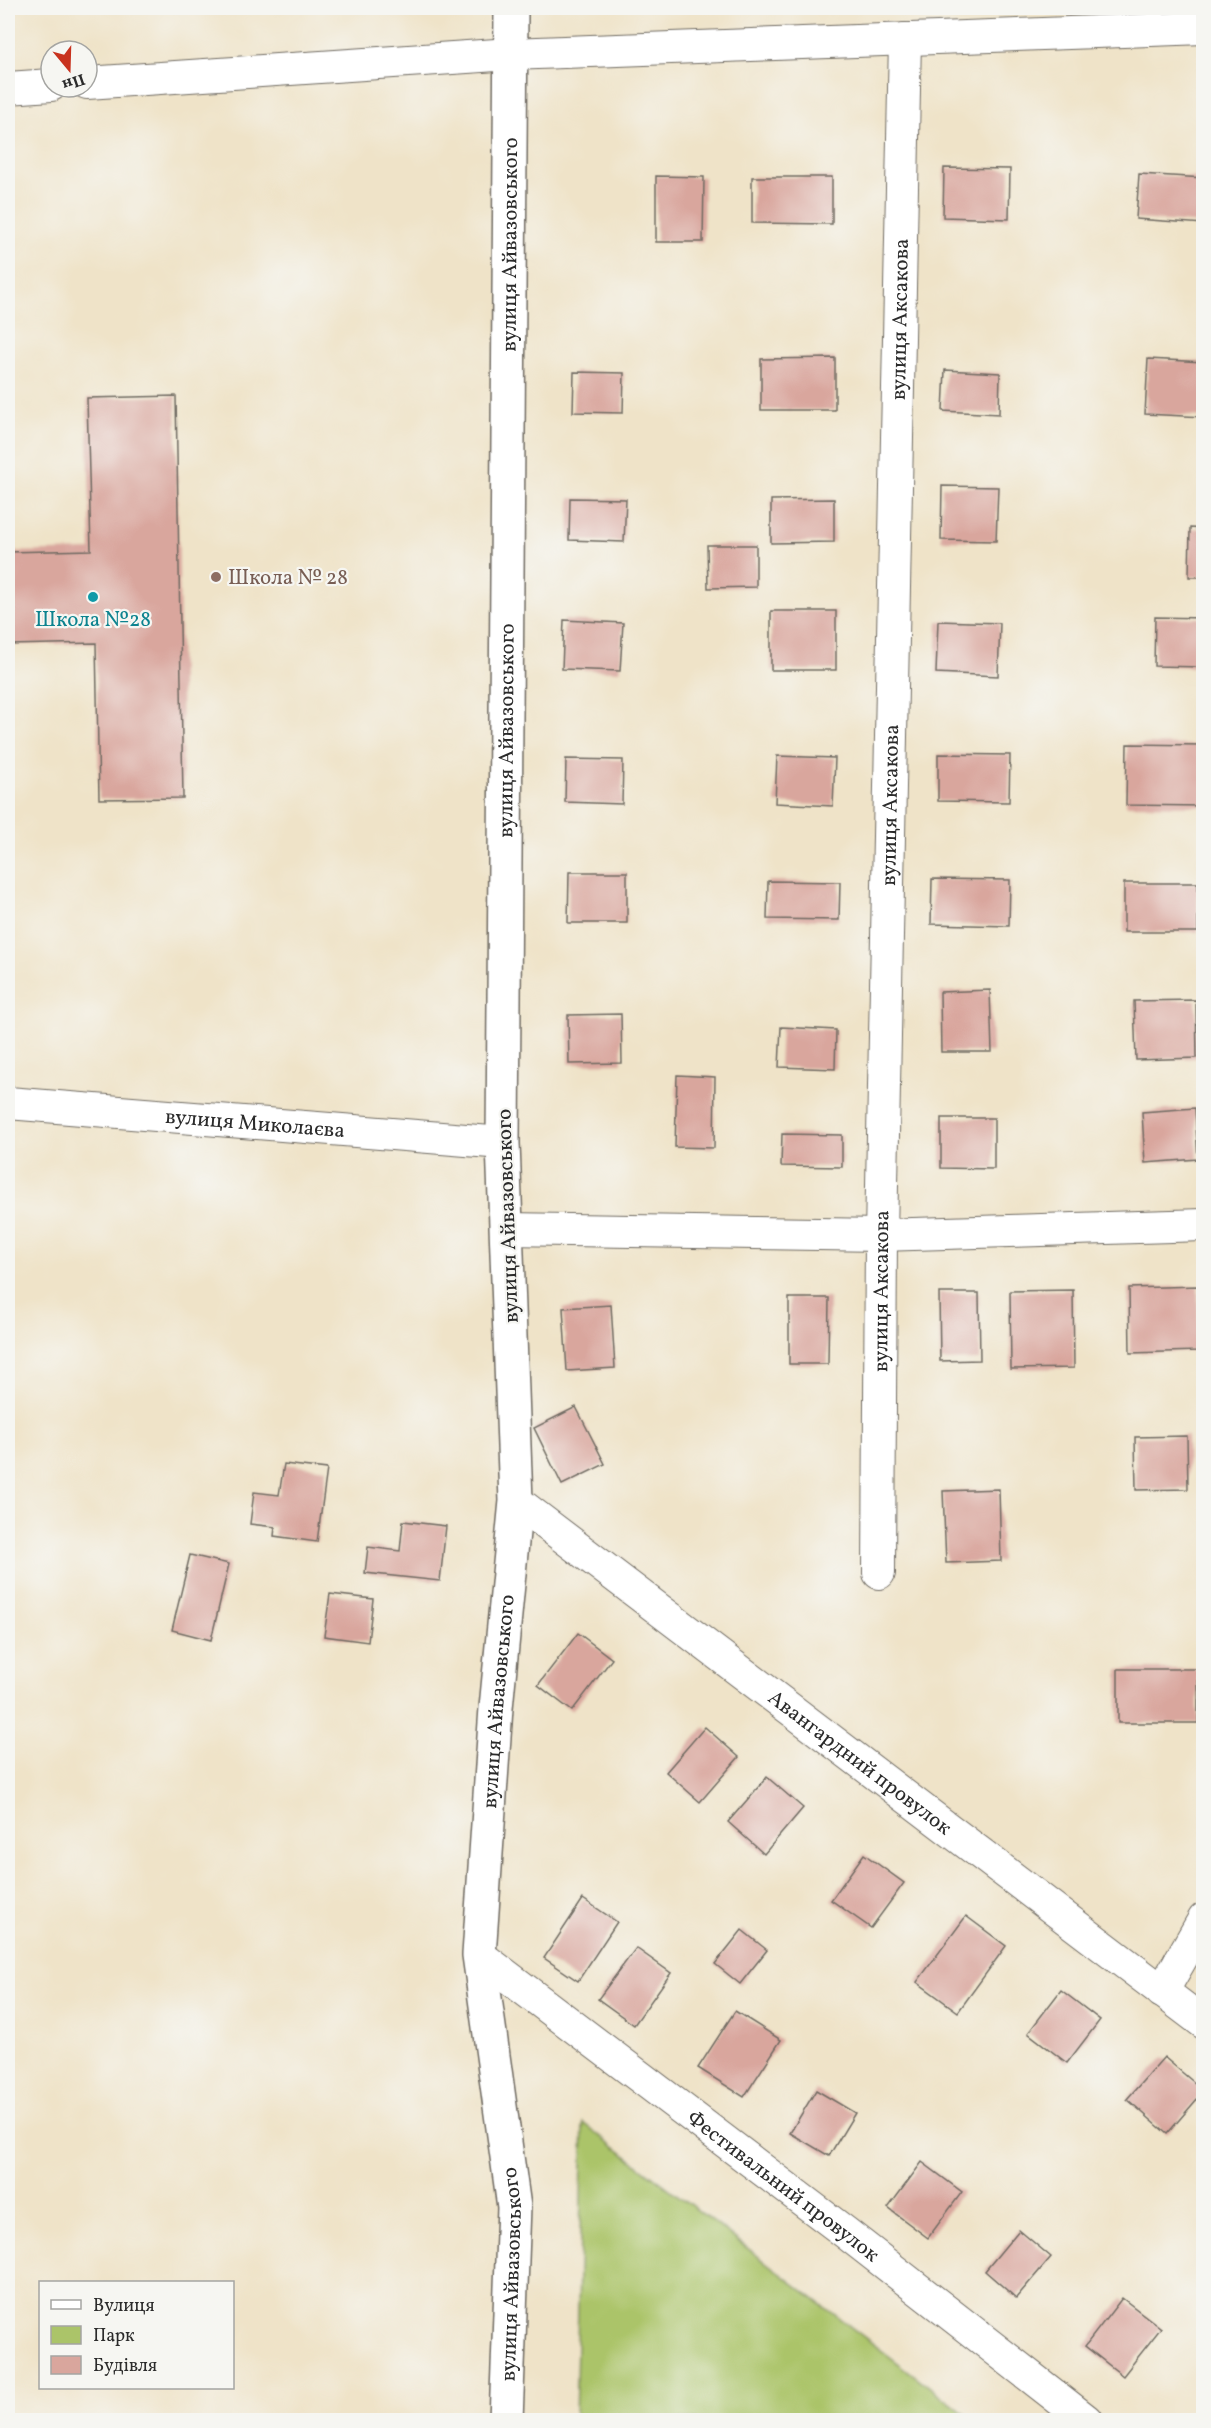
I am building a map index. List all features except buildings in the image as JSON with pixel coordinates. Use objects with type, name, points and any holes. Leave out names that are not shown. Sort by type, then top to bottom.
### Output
[{"type":"street","name":"вулиця Айвазовського","points":[[506,2421],[514,2207],[479,1955],[496,1708],[516,1501],[503,1143],[511,8]]},
{"type":"street","points":[[99,82],[511,54],[1203,27]]},
{"type":"street","name":"вулиця Аксакова","points":[[879,1573],[881,1235],[905,39]]},
{"type":"street","points":[[8,88],[39,86]]},
{"type":"street","name":"вулиця Миколаєва","points":[[8,1103],[503,1143]]},
{"type":"street","points":[[507,1229],[881,1235],[1203,1225]]},
{"type":"street","name":"Авангардний провулок","points":[[516,1501],[1203,2023]]},
{"type":"street","points":[[1162,1992],[1203,1919]]},
{"type":"street","name":"Фестивальний провулок","points":[[479,1955],[846,2233],[1086,2421]]},
{"type":"green space","points":[[583,2123],[973,2420],[575,2420]]},
{"type":"place","name":"Школа № 28","points":[[216,577]]},
{"type":"place","name":"Школа №28","points":[[93,597]]}]
